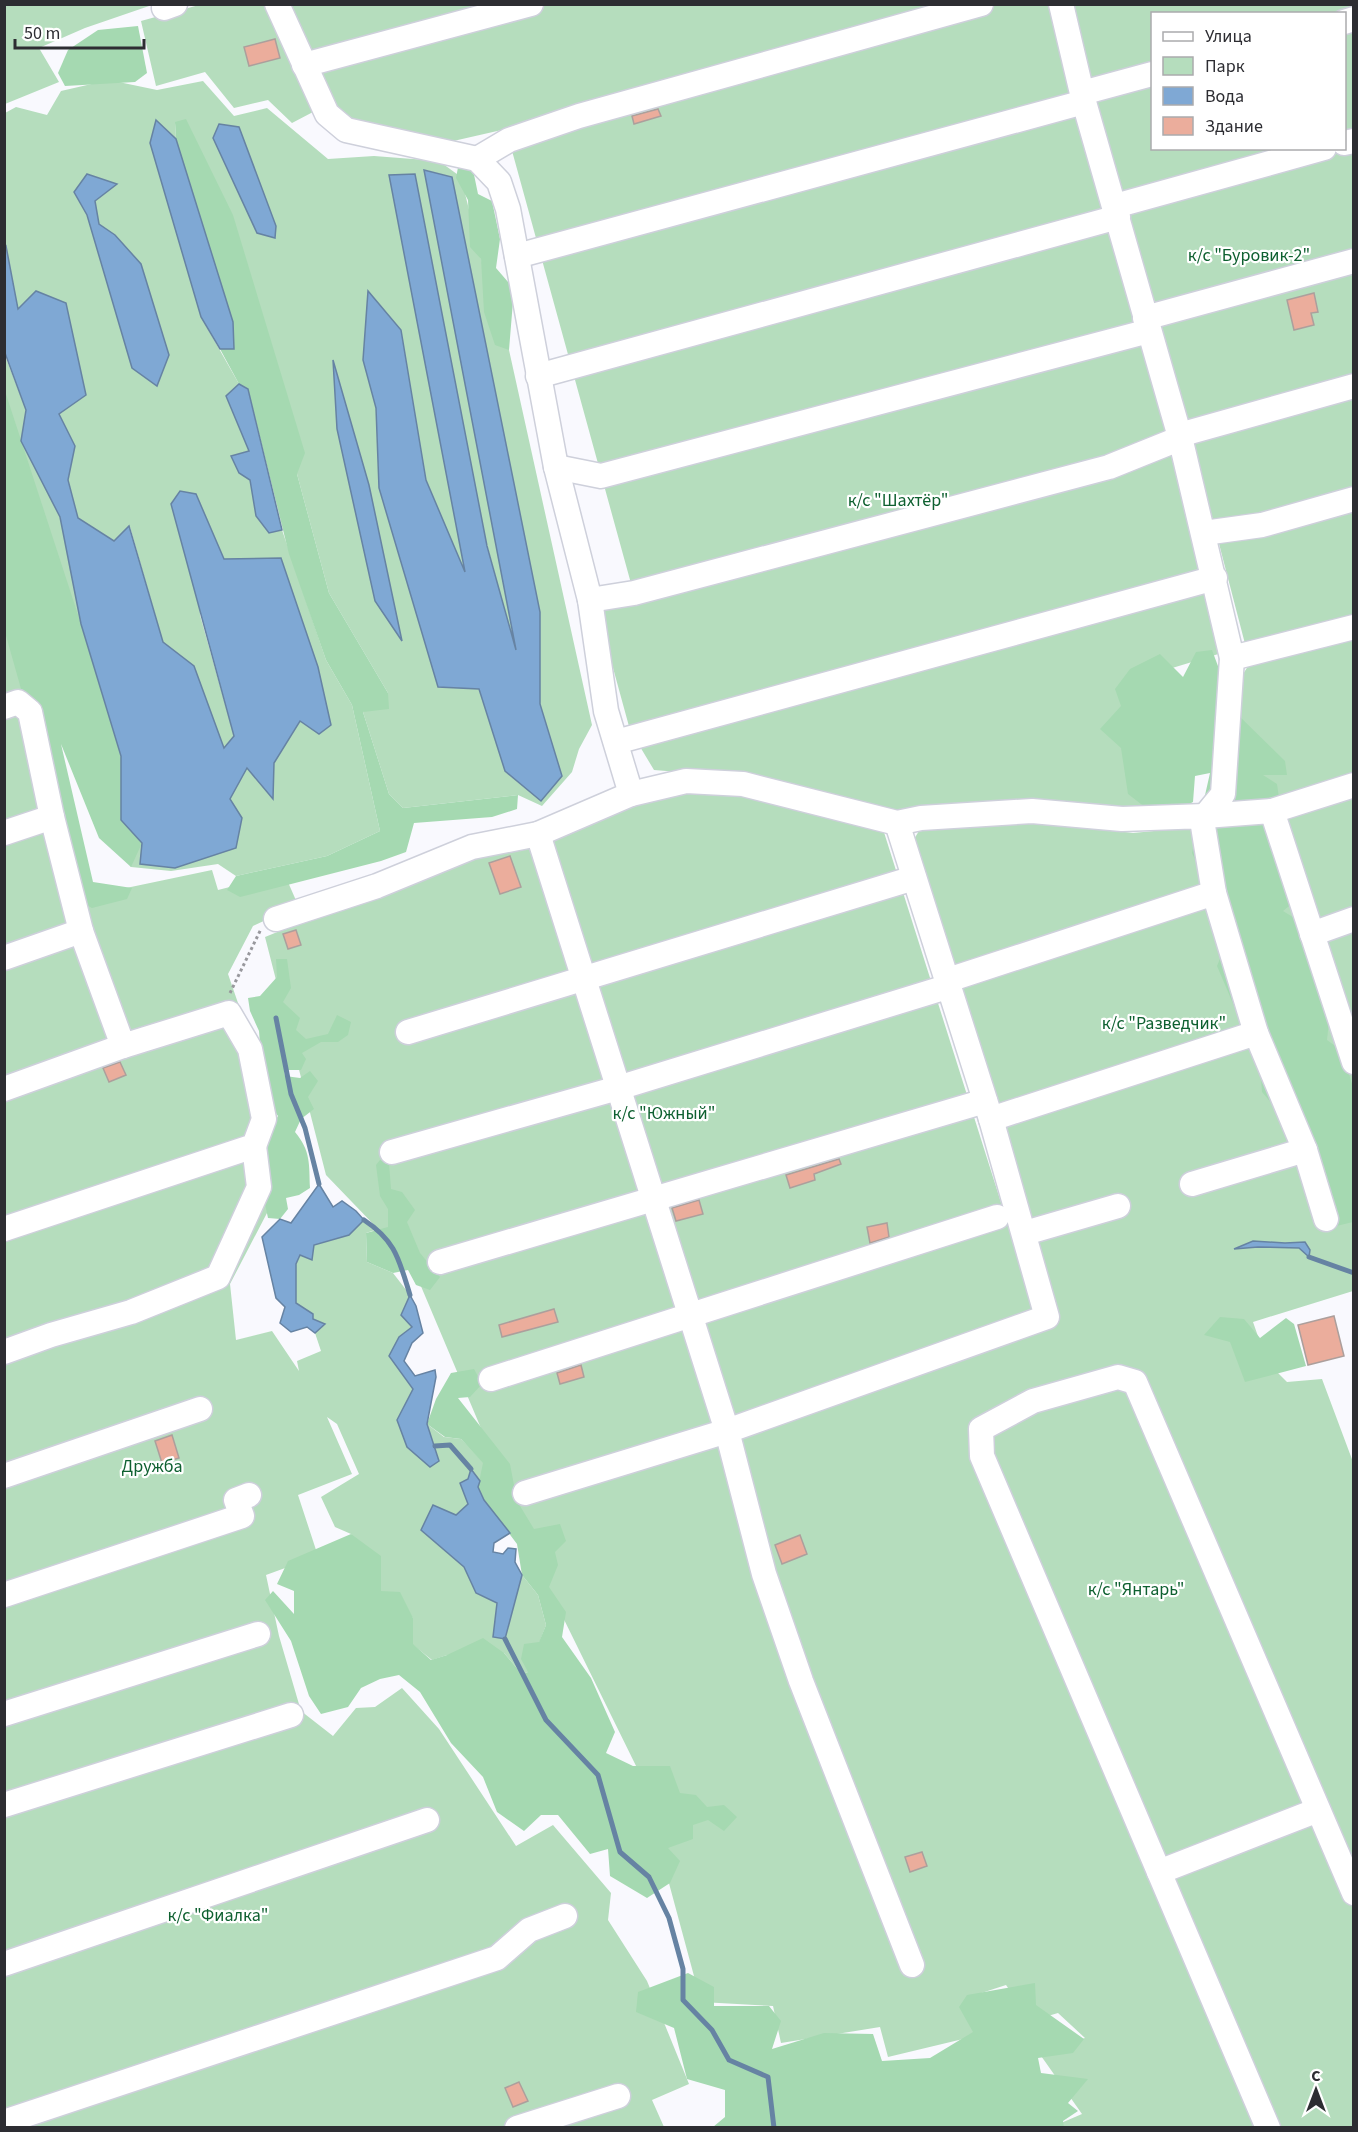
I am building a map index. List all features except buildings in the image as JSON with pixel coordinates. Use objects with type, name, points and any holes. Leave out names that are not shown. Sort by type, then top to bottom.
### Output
[{"type":"street","points":[[277,4],[327,114],[346,130],[477,159],[499,182],[508,209],[556,467],[590,600],[606,711],[631,794]]},
{"type":"street","points":[[304,65],[531,4]]},
{"type":"street","points":[[477,159],[509,140],[579,116],[981,4]]},
{"type":"street","points":[[1060,4],[1083,97],[1180,437],[1232,658],[1224,794],[1205,816],[1203,826],[1214,892],[1256,1033],[1305,1150],[1326,1219]]},
{"type":"street","points":[[516,256],[1083,97],[1151,74]]},
{"type":"street","points":[[538,376],[1117,212],[1318,150]]},
{"type":"street","points":[[556,467],[601,476],[1147,325],[1353,261]]},
{"type":"street","points":[[590,600],[634,593],[1109,467],[1190,432],[1353,386]]},
{"type":"street","points":[[1204,533],[1262,525],[1353,500]]},
{"type":"street","points":[[616,742],[1215,578]]},
{"type":"street","points":[[1232,658],[1353,627]]},
{"type":"street","points":[[4,707],[18,702],[30,712],[52,817],[81,931],[123,1046]]},
{"type":"street","points":[[276,919],[377,886],[471,847],[538,834],[631,794],[686,781],[743,784],[897,823],[921,818],[1032,811],[1122,819],[1272,811],[1353,785]]},
{"type":"street","points":[[1272,811],[1351,1047]]},
{"type":"street","points":[[4,833],[52,817]]},
{"type":"street","points":[[525,1493],[727,1431],[1039,1322],[1047,1317],[988,1110],[897,823]]},
{"type":"street","points":[[538,834],[727,1431],[764,1574],[801,1681],[912,1965]]},
{"type":"street","points":[[408,1032],[914,878]]},
{"type":"street","points":[[392,1152],[618,1088],[949,983],[1214,892]]},
{"type":"street","points":[[1312,934],[1353,920]]},
{"type":"street","points":[[4,957],[81,931]]},
{"type":"street","points":[[4,1089],[123,1046],[229,1013],[250,1049],[264,1119],[254,1146],[259,1187],[218,1277],[131,1312],[51,1335],[4,1352]]},
{"type":"street","points":[[440,1262],[653,1198],[988,1110],[1256,1033]]},
{"type":"street","points":[[4,1229],[254,1146]]},
{"type":"street","points":[[1192,1184],[1305,1150]]},
{"type":"street","points":[[1024,1233],[1118,1206]]},
{"type":"street","points":[[491,1379],[997,1217]]},
{"type":"street","points":[[1268,2127],[982,1455],[981,1429],[1033,1401],[1118,1377],[1135,1382],[1353,1893]]},
{"type":"street","points":[[4,1476],[200,1409]]},
{"type":"street","points":[[4,1595],[242,1516],[236,1500],[249,1496]]},
{"type":"street","points":[[4,1714],[258,1634]]},
{"type":"street","points":[[4,1805],[291,1715]]},
{"type":"street","points":[[1159,1872],[1318,1810]]},
{"type":"street","points":[[4,1964],[427,1820]]},
{"type":"street","points":[[4,2122],[497,1958],[529,1930],[565,1916]]},
{"type":"street","points":[[517,2127],[618,2096]]},
{"type":"path","points":[[229,1013],[230,991],[260,930],[276,919]]},
{"type":"green space","points":[[5,4],[152,5],[85,28],[39,48],[59,82],[5,104]]},
{"type":"green space","points":[[199,5],[266,5],[313,112],[292,123],[268,100],[234,108],[205,72],[156,86],[141,21]]},
{"type":"green space","name":"к/с \"Шахтёр\"","points":[[283,5],[1050,5],[1141,334],[1225,652],[1126,682],[1143,812],[894,812],[741,777],[654,770],[630,730],[604,635],[604,608],[635,598],[506,129],[449,142],[351,127],[333,112]]},
{"type":"green space","points":[[1071,5],[1353,5],[1353,1291],[1253,1322],[1267,1362],[1287,1382],[1322,1379],[1353,1462],[1353,2127],[1063,2127],[1061,2123],[1082,2114],[1039,2053],[1085,2038],[1058,2013],[1031,2021],[1006,1985],[969,1997],[988,2033],[888,2057],[880,2027],[781,2043],[773,2006],[701,2002],[639,1772],[549,1589],[412,1265],[378,1229],[366,1233],[367,1262],[393,1273],[410,1295],[403,1317],[412,1327],[399,1337],[389,1356],[413,1389],[397,1420],[439,1461],[427,1424],[444,1437],[461,1439],[484,1463],[480,1481],[471,1470],[469,1504],[456,1515],[421,1530],[464,1567],[476,1593],[497,1603],[493,1637],[505,1639],[522,1575],[538,1595],[546,1625],[528,1672],[522,1674],[504,1653],[447,1655],[432,1660],[412,1644],[413,1618],[381,1592],[351,1534],[335,1527],[321,1497],[359,1474],[337,1424],[327,1417],[352,1474],[298,1495],[318,1556],[266,1575],[279,1636],[301,1711],[333,1736],[356,1708],[375,1707],[402,1688],[439,1729],[516,1846],[553,1825],[611,1893],[608,1920],[647,1981],[689,2084],[652,2100],[664,2127],[5,2127],[4,616],[88,896],[212,870],[218,890],[284,873],[298,905],[253,926],[228,974],[261,1055],[280,1188],[230,1284],[236,1340],[272,1331],[299,1371],[297,1361],[321,1351],[315,1333],[325,1324],[313,1319],[313,1314],[296,1303],[296,1264],[300,1255],[314,1245],[349,1235],[364,1220],[377,1228],[326,1175],[265,937],[475,852],[645,798],[712,789],[882,826],[1041,1329],[913,841],[923,824],[1021,819],[1133,833],[1258,821],[1239,740],[1238,682],[1250,663],[1190,432],[1090,90]]},
{"type":"green space","points":[[138,26],[147,73],[135,82],[65,86],[58,73],[68,50],[98,30]]},
{"type":"green space","points":[[109,80],[157,90],[203,81],[234,116],[267,108],[328,159],[374,156],[439,161],[461,177],[481,259],[509,350],[592,725],[579,749],[572,772],[542,806],[518,795],[403,808],[389,794],[363,712],[388,693],[329,593],[297,474],[175,122],[176,139],[156,120],[201,317],[239,384],[226,396],[249,451],[231,456],[250,480],[256,516],[269,533],[282,530],[326,660],[352,705],[380,831],[327,856],[236,876],[218,864],[171,871],[131,867],[100,814],[5,545],[4,353],[26,410],[22,441],[60,517],[81,624],[121,756],[230,799],[247,767],[272,798],[274,763],[300,721],[196,494],[200,615],[234,736],[224,749],[194,666],[163,642],[130,527],[114,541],[78,518],[68,480],[75,446],[59,414],[18,310],[6,246],[5,248],[5,113],[16,107],[47,115],[61,91]],"holes":[[[425,170],[452,177],[540,612],[540,704],[562,776],[505,771],[479,689],[438,687],[379,488],[376,408],[363,360],[401,330],[426,480],[466,576],[389,175],[518,661]],[[117,184],[95,201],[99,224],[115,235],[141,264],[169,355],[132,368],[87,215],[74,192]]]},
{"type":"green space","points":[[186,119],[233,215],[305,453],[297,474],[329,593],[388,693],[389,709],[363,712],[389,794],[403,808],[518,795],[517,809],[492,817],[414,823],[406,852],[381,861],[240,897],[227,890],[236,876],[327,856],[380,831],[352,705],[326,660],[289,554],[248,389],[239,384],[220,349],[234,349],[176,139],[175,122]]},
{"type":"green space","points":[[459,162],[472,165],[478,194],[492,201],[500,239],[496,268],[514,289],[509,350],[495,345],[484,312],[481,259],[470,247],[468,200],[456,178]]},
{"type":"green space","points":[[4,388],[81,624],[121,756],[121,820],[142,843],[131,867],[99,838],[61,744],[93,882],[132,888],[127,899],[92,908],[81,902],[5,632]]},
{"type":"green space","points":[[1212,650],[1235,712],[1285,761],[1287,775],[1263,775],[1277,784],[1294,902],[1283,911],[1304,924],[1316,985],[1331,1003],[1327,1040],[1342,1051],[1353,1087],[1353,1222],[1328,1228],[1310,1148],[1262,1092],[1257,1022],[1237,1013],[1217,966],[1230,934],[1192,853],[1210,773],[1195,776],[1193,802],[1176,811],[1154,814],[1128,794],[1121,748],[1100,729],[1121,706],[1115,689],[1130,669],[1160,654],[1183,677],[1196,652]]},
{"type":"green space","points":[[276,959],[287,959],[291,988],[283,1002],[300,1018],[296,1030],[306,1039],[328,1034],[337,1015],[351,1022],[348,1035],[338,1042],[321,1042],[302,1053],[306,1059],[301,1070],[284,1070],[285,1076],[300,1078],[310,1071],[318,1081],[308,1097],[314,1109],[301,1119],[295,1132],[307,1152],[310,1188],[299,1195],[286,1198],[288,1209],[280,1219],[268,1218],[263,1195],[259,1148],[278,1116],[264,1097],[259,1031],[250,1011],[248,998],[260,996],[277,977]]},
{"type":"green space","points":[[380,1160],[389,1163],[391,1189],[402,1192],[415,1210],[407,1222],[420,1253],[440,1277],[430,1290],[416,1285],[408,1270],[393,1273],[367,1262],[366,1233],[388,1227],[388,1209],[380,1196],[376,1165]]},
{"type":"green space","points":[[1220,1317],[1244,1319],[1260,1338],[1286,1318],[1294,1324],[1306,1366],[1245,1382],[1230,1342],[1204,1335]]},
{"type":"green space","points":[[474,1369],[482,1384],[470,1397],[458,1398],[510,1464],[517,1501],[534,1529],[560,1524],[566,1541],[555,1552],[558,1565],[549,1587],[566,1612],[562,1637],[591,1678],[615,1732],[606,1753],[633,1766],[670,1766],[680,1793],[696,1795],[707,1807],[724,1805],[737,1817],[724,1831],[708,1820],[693,1825],[693,1839],[668,1848],[680,1861],[670,1883],[647,1898],[610,1876],[608,1849],[590,1854],[558,1815],[541,1815],[524,1831],[497,1812],[483,1777],[451,1743],[420,1692],[399,1675],[380,1679],[361,1688],[348,1707],[321,1714],[309,1696],[291,1641],[265,1600],[273,1591],[294,1614],[294,1591],[277,1584],[288,1561],[351,1534],[381,1556],[381,1591],[400,1592],[413,1618],[413,1644],[431,1660],[483,1638],[504,1653],[522,1674],[528,1672],[521,1659],[524,1644],[539,1642],[546,1625],[538,1595],[522,1575],[517,1544],[484,1500],[478,1487],[483,1463],[461,1439],[445,1437],[427,1424],[436,1399],[451,1373]]},
{"type":"green space","points":[[688,1973],[714,1987],[714,2006],[769,2006],[781,2021],[772,2049],[824,2033],[873,2034],[882,2061],[930,2058],[973,2032],[959,2007],[967,1995],[1035,1983],[1036,2005],[1084,2039],[1073,2053],[1038,2058],[1041,2073],[1088,2079],[1068,2103],[1078,2111],[1063,2121],[1064,2128],[713,2127],[725,2117],[725,2090],[687,2079],[674,2028],[636,2012],[638,1992]]},
{"type":"water","points":[[156,120],[176,139],[233,322],[234,349],[220,349],[201,317],[150,143]]},
{"type":"water","points":[[219,124],[239,127],[276,226],[275,238],[257,233],[213,138]]},
{"type":"water","points":[[424,170],[452,177],[540,612],[540,704],[562,776],[541,801],[505,771],[479,689],[438,687],[379,488],[376,408],[363,360],[368,291],[401,330],[426,480],[465,572],[389,175],[415,174],[487,546],[516,650]]},
{"type":"water","points":[[87,174],[117,184],[95,201],[99,224],[115,235],[141,264],[169,355],[157,386],[132,368],[87,215],[74,192]]},
{"type":"water","points":[[6,246],[18,309],[36,291],[66,303],[86,395],[59,414],[75,446],[68,480],[78,518],[114,541],[129,526],[163,642],[194,666],[224,748],[234,736],[171,504],[180,491],[196,494],[224,559],[281,558],[318,667],[331,725],[319,734],[300,721],[274,763],[273,799],[247,768],[230,799],[242,818],[236,848],[175,868],[140,864],[142,843],[121,820],[121,756],[81,624],[60,517],[21,441],[26,410],[5,353],[4,248]]},
{"type":"water","points":[[333,360],[369,485],[402,641],[375,601],[337,429]]},
{"type":"water","points":[[239,384],[248,389],[282,530],[269,533],[256,516],[250,480],[239,473],[231,456],[249,451],[226,396]]},
{"type":"water","points":[[319,1184],[333,1207],[342,1201],[364,1220],[349,1235],[314,1245],[312,1260],[300,1255],[296,1264],[296,1303],[313,1314],[313,1319],[325,1324],[315,1333],[307,1327],[291,1332],[280,1323],[285,1307],[276,1298],[262,1237],[280,1219],[291,1223]]},
{"type":"water","points":[[1253,1241],[1305,1242],[1310,1250],[1309,1257],[1299,1248],[1234,1249]]},
{"type":"water","points":[[410,1295],[416,1306],[423,1333],[412,1343],[404,1361],[415,1376],[435,1370],[436,1377],[427,1424],[439,1461],[430,1467],[407,1447],[397,1420],[413,1389],[389,1356],[399,1337],[412,1327],[401,1315]]},
{"type":"water","points":[[471,1469],[480,1481],[478,1487],[484,1500],[510,1533],[494,1543],[493,1552],[503,1554],[508,1548],[516,1549],[515,1562],[522,1575],[505,1639],[493,1637],[497,1603],[476,1593],[464,1567],[421,1530],[433,1505],[456,1515],[468,1504],[460,1483],[468,1479]]},
{"type":"waterway","points":[[276,1018],[291,1094],[305,1128],[319,1184]]},
{"type":"waterway","points":[[364,1220],[383,1236],[395,1252],[410,1295]]},
{"type":"waterway","points":[[1309,1257],[1354,1273]]},
{"type":"waterway","points":[[435,1446],[450,1445],[471,1469]]},
{"type":"waterway","points":[[505,1639],[546,1720],[598,1775],[620,1852],[649,1877],[669,1918],[683,1969],[683,2000],[712,2030],[729,2060],[768,2077],[774,2128]]},
{"type":"park label","name":"к/с \"Буровик-2\"","points":[[1249,255]]},
{"type":"park label","name":"к/с \"Разведчик\"","points":[[1164,1023]]},
{"type":"park label","name":"к/с \"Южный\"","points":[[664,1113]]},
{"type":"park label","name":"Дружба","points":[[152,1466]]},
{"type":"park label","name":"к/с \"Янтарь\"","points":[[1136,1589]]},
{"type":"park label","name":"к/с \"Фиалка\"","points":[[218,1915]]}]
